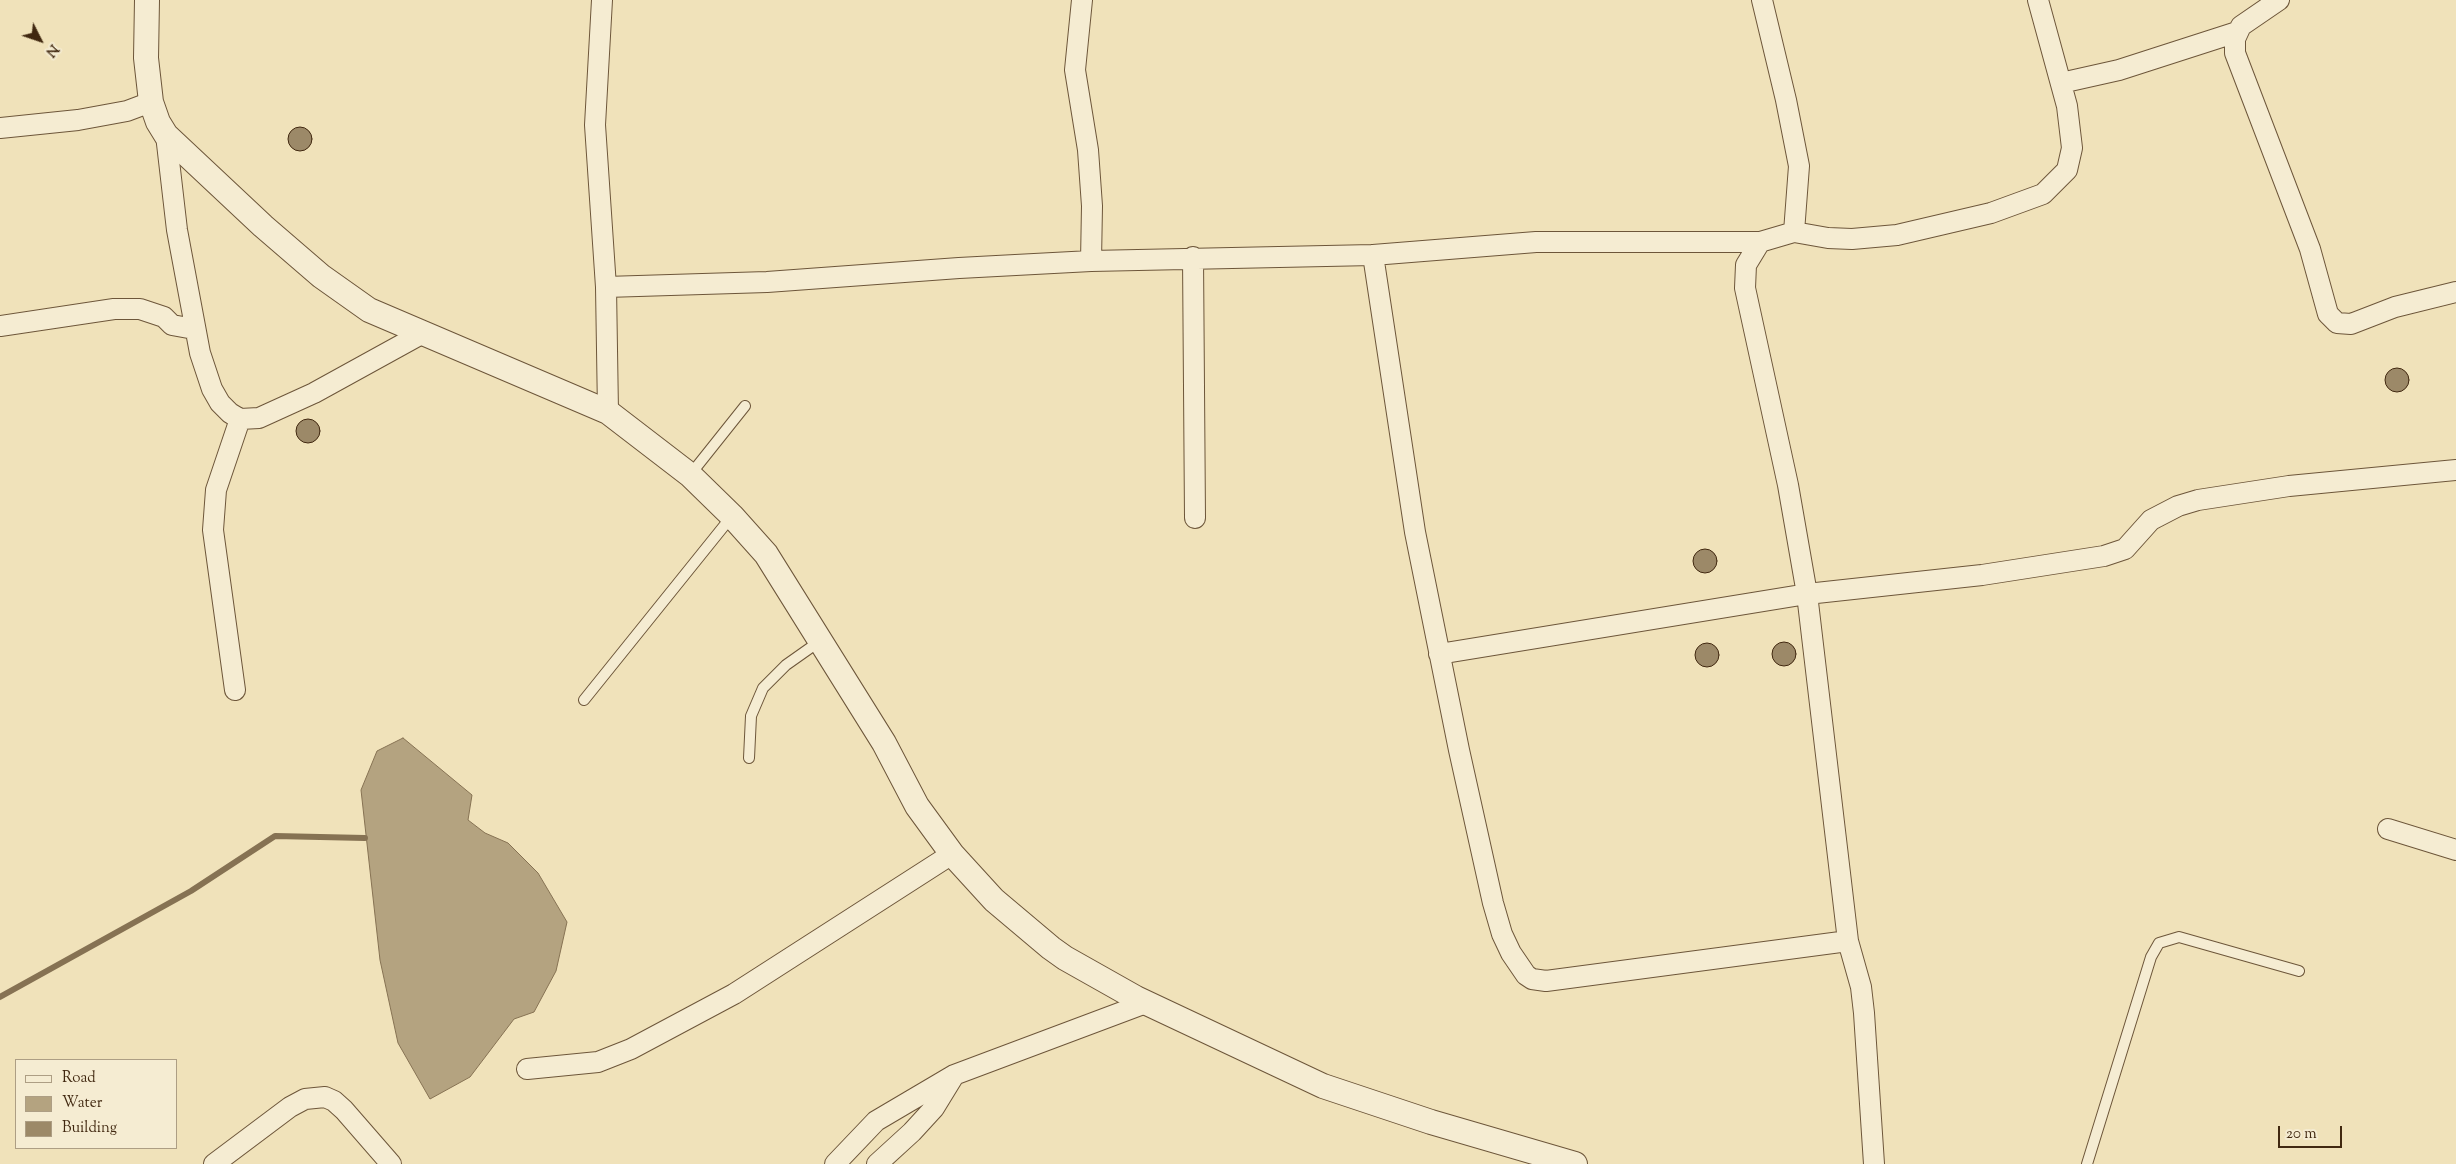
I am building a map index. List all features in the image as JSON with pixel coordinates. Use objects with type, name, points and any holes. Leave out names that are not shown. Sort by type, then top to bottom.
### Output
[{"type":"street","points":[[147,0],[146,58],[152,102],[158,122],[166,135],[224,191],[321,276],[369,310],[516,372],[582,403],[608,412],[690,475],[732,516],[766,554],[884,743],[916,806],[952,854],[994,900],[1052,948],[1065,958],[1146,1003],[1323,1086],[1431,1122],[1575,1164]]},
{"type":"street","points":[[602,0],[595,125],[606,287],[608,412]]},
{"type":"street","points":[[1082,0],[1075,70],[1088,150],[1092,206],[1091,261]]},
{"type":"street","points":[[1762,0],[1798,158],[1798,192],[1794,232]]},
{"type":"street","points":[[606,287],[767,282],[959,268],[1091,261],[1193,257],[1373,255],[1536,242],[1760,242],[1794,232],[1844,239],[1897,234],[1991,213],[2043,194],[2067,170],[2071,159],[2072,133],[2067,106],[2038,0]]},
{"type":"street","points":[[2061,84],[2128,67],[2237,32],[2247,21],[2279,0]]},
{"type":"street","points":[[2237,32],[2234,46],[2238,63],[2310,249],[2328,314],[2337,323],[2350,324],[2396,307],[2456,292]]},
{"type":"street","points":[[0,128],[78,120],[127,110],[152,102]]},
{"type":"street","points":[[166,135],[177,230],[194,329],[212,389],[220,403],[240,419],[259,418],[314,393],[423,333]]},
{"type":"street","points":[[1760,242],[1746,265],[1745,288],[1788,485],[1807,594],[1848,941],[1861,987],[1874,1164]]},
{"type":"street","points":[[1373,255],[1415,532],[1440,654],[1493,903],[1502,934],[1511,953],[1526,975],[1532,979],[1556,980],[1848,941]]},
{"type":"street","points":[[1193,257],[1195,518]]},
{"type":"street","points":[[0,326],[114,309],[140,309],[164,317],[172,325],[194,329]]},
{"type":"street","points":[[235,690],[213,530],[216,490],[240,419]]},
{"type":"street","points":[[1440,654],[1807,594],[1982,575],[2104,556],[2125,548],[2151,520],[2178,506],[2207,498],[2289,486],[2456,470]]},
{"type":"street","points":[[2388,829],[2456,850]]},
{"type":"street","points":[[527,1069],[598,1062],[631,1049],[734,994],[952,854]]},
{"type":"street","points":[[835,1164],[848,1148],[876,1121],[954,1075],[1146,1003]]},
{"type":"street","points":[[877,1164],[912,1132],[934,1108],[954,1075]]},
{"type":"street","points":[[214,1164],[290,1107],[305,1099],[325,1097],[334,1101],[344,1110],[391,1164]]},
{"type":"lane","points":[[690,475],[745,406]]},
{"type":"lane","points":[[584,700],[732,516]]},
{"type":"lane","points":[[749,758],[752,716],[763,688],[786,665],[821,641]]},
{"type":"lane","points":[[2086,1164],[2151,957],[2159,943],[2179,938],[2299,971]]},
{"type":"water","points":[[403,738],[472,795],[468,820],[485,833],[508,843],[538,873],[567,922],[556,971],[534,1012],[514,1019],[470,1077],[430,1099],[398,1043],[380,960],[361,790],[377,751]]},
{"type":"building","points":[[300,127],[309,130],[312,139],[309,148],[300,151],[291,148],[288,139],[291,130]]},
{"type":"building","points":[[2397,368],[2406,371],[2409,380],[2406,389],[2397,392],[2388,389],[2385,380],[2388,371]]},
{"type":"building","points":[[308,419],[317,422],[320,431],[317,440],[308,443],[299,440],[296,431],[299,422]]},
{"type":"building","points":[[1705,549],[1714,552],[1717,561],[1714,570],[1705,573],[1696,570],[1693,561],[1696,552]]},
{"type":"building","points":[[1784,642],[1793,645],[1796,654],[1793,663],[1784,666],[1775,663],[1772,654],[1775,645]]},
{"type":"building","points":[[1707,643],[1716,646],[1719,655],[1716,664],[1707,667],[1698,664],[1695,655],[1698,646]]},
{"type":"waterway","points":[[0,997],[191,891],[275,836],[365,838]]}]
